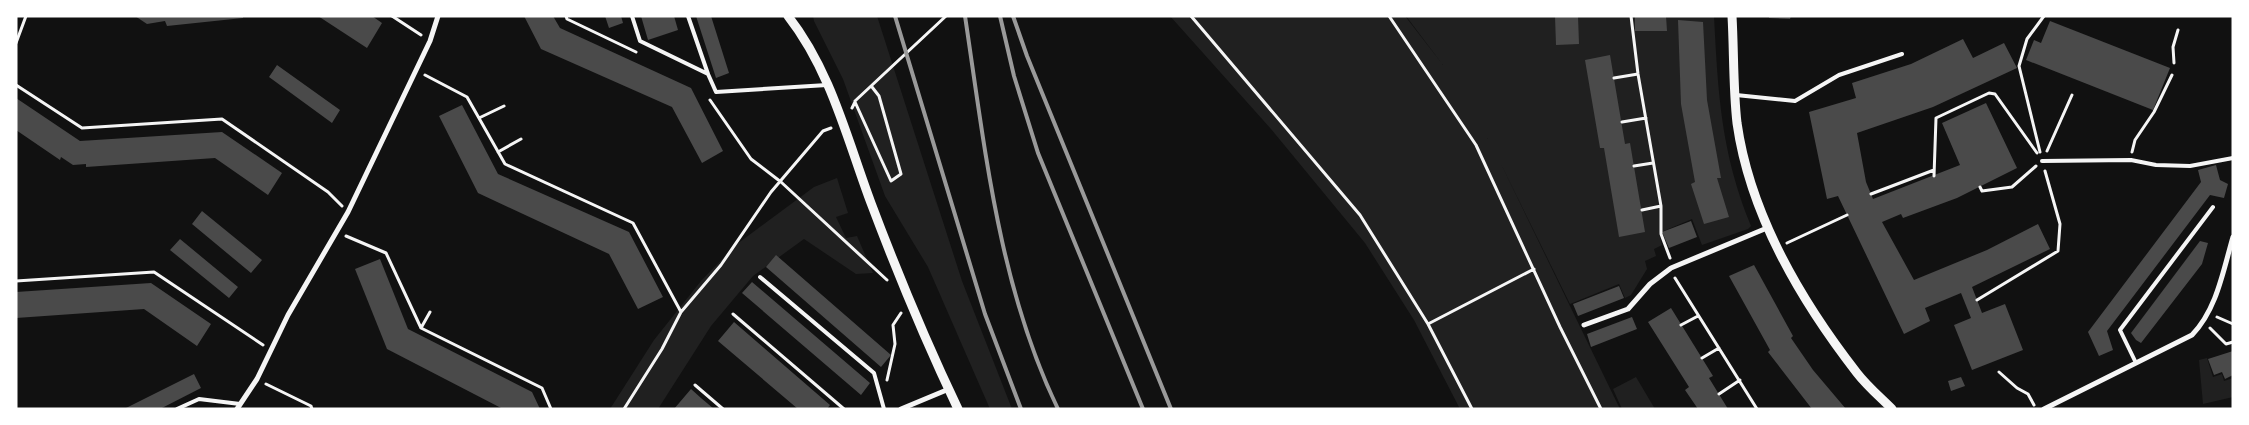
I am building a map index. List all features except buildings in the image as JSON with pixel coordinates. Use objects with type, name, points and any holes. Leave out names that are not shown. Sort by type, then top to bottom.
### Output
[{"type":"street","points":[[239,406],[257,379],[288,315],[348,212],[430,41],[438,16]]},
{"type":"street","points":[[788,16],[814,55],[828,85],[871,203],[910,301],[958,409]]},
{"type":"street","points":[[1732,16],[1737,122],[1747,174],[1767,228],[1821,323],[1858,375],[1892,409]]},
{"type":"street","points":[[1584,325],[1628,309],[1650,284],[1671,268],[1767,228]]},
{"type":"street","points":[[2044,409],[2192,335],[2204,323],[2208,314],[2233,238]]},
{"type":"street","points":[[901,409],[949,389]]},
{"type":"lane","points":[[632,16],[640,41],[708,74]]},
{"type":"lane","points":[[688,16],[716,92],[828,85]]},
{"type":"lane","points":[[1736,96],[1795,101],[1839,76],[1902,54]]},
{"type":"lane","points":[[2042,161],[2131,160],[2156,165],[2190,166],[2233,158]]},
{"type":"lane","points":[[2136,363],[2120,330],[2213,207]]},
{"type":"lane","points":[[760,277],[874,372],[884,409]]},
{"type":"lane","points":[[177,409],[199,398],[239,406]]},
{"type":"path","points":[[16,43],[26,16]]},
{"type":"path","points":[[392,16],[430,41]]},
{"type":"path","points":[[566,16],[567,19],[637,52]]},
{"type":"path","points":[[624,409],[662,348],[681,312],[721,265],[758,208],[823,131],[855,118],[852,108],[855,102],[946,16]]},
{"type":"path","points":[[1191,16],[1360,215],[1428,324],[1472,409]]},
{"type":"path","points":[[1389,16],[1476,145],[1560,327],[1601,409]]},
{"type":"path","points":[[1631,16],[1638,74],[1661,206],[1661,234],[1671,268],[1677,282],[1757,409]]},
{"type":"path","points":[[1977,300],[2058,252],[2060,224],[2042,161],[2019,66],[2027,39],[2044,16]]},
{"type":"path","points":[[2174,63],[2173,47],[2178,30]]},
{"type":"path","points":[[416,70],[467,97],[505,164],[633,223],[681,312]]},
{"type":"path","points":[[1614,78],[1638,74]]},
{"type":"path","points":[[2131,160],[2135,140],[2154,112],[2172,75]]},
{"type":"path","points":[[16,85],[82,128],[222,119],[328,192],[348,212]]},
{"type":"path","points":[[855,102],[891,181],[900,174],[879,96],[872,86]]},
{"type":"path","points":[[1934,176],[1936,118],[1989,93],[1995,94],[2042,161]]},
{"type":"path","points":[[705,94],[751,159],[781,182],[889,281]]},
{"type":"path","points":[[1980,187],[1982,191],[2012,187],[2042,161],[2072,95]]},
{"type":"path","points":[[479,118],[504,106]]},
{"type":"path","points":[[1622,122],[1646,118]]},
{"type":"path","points":[[498,152],[521,139]]},
{"type":"path","points":[[1634,166],[1653,163]]},
{"type":"path","points":[[1871,194],[1934,170]]},
{"type":"path","points":[[1642,210],[1661,206]]},
{"type":"path","points":[[1777,247],[1846,214]]},
{"type":"path","points":[[336,232],[386,253],[421,328],[542,388],[551,409]]},
{"type":"path","points":[[1428,324],[1534,269]]},
{"type":"path","points":[[16,281],[154,272],[271,351]]},
{"type":"path","points":[[881,400],[890,372],[895,344],[893,325],[910,301]]},
{"type":"path","points":[[421,328],[430,312]]},
{"type":"path","points":[[733,314],[844,409]]},
{"type":"path","points":[[2208,314],[2233,324]]},
{"type":"path","points":[[1681,325],[1698,316]]},
{"type":"path","points":[[2214,333],[2226,344],[2233,342]]},
{"type":"path","points":[[1702,358],[1718,348]]},
{"type":"path","points":[[1999,372],[2017,388],[2028,394],[2036,409]]},
{"type":"path","points":[[257,379],[311,406],[312,409]]},
{"type":"path","points":[[1719,394],[1740,380]]},
{"type":"path","points":[[695,385],[722,409]]},
{"type":"shaded area","points":[[813,16],[877,16],[962,281],[1012,409],[990,409],[928,267],[885,196],[843,79]]},
{"type":"shaded area","points":[[1170,16],[1405,16],[1443,65],[1406,16],[1714,16],[1717,71],[1727,148],[1741,199],[1751,226],[1748,229],[1702,245],[1692,219],[1659,233],[1662,245],[1654,249],[1656,256],[1645,261],[1647,269],[1631,295],[1625,298],[1619,284],[1570,304],[1500,162],[1620,409],[1460,409],[1414,320],[1365,243],[1271,129]]},
{"type":"shaded area","points":[[837,178],[848,213],[836,217],[846,238],[857,236],[873,273],[856,274],[804,239],[753,276],[711,326],[658,409],[610,409],[654,340],[701,281],[737,244],[814,187]]},
{"type":"shaded area","points":[[2207,358],[2213,377],[2222,374],[2224,381],[2233,378],[2233,397],[2203,404],[2199,360]]},
{"type":"shaded area","points":[[1636,377],[1655,409],[1622,409],[1613,389]]},
{"type":"railway","points":[[895,16],[985,314],[1021,409]]},
{"type":"railway","points":[[965,16],[988,167],[1008,266],[1021,315],[1038,363],[1058,409]]},
{"type":"railway","points":[[1000,16],[1014,76],[1038,153],[1143,409]]},
{"type":"railway","points":[[1013,16],[1027,56],[1171,409]]}]
